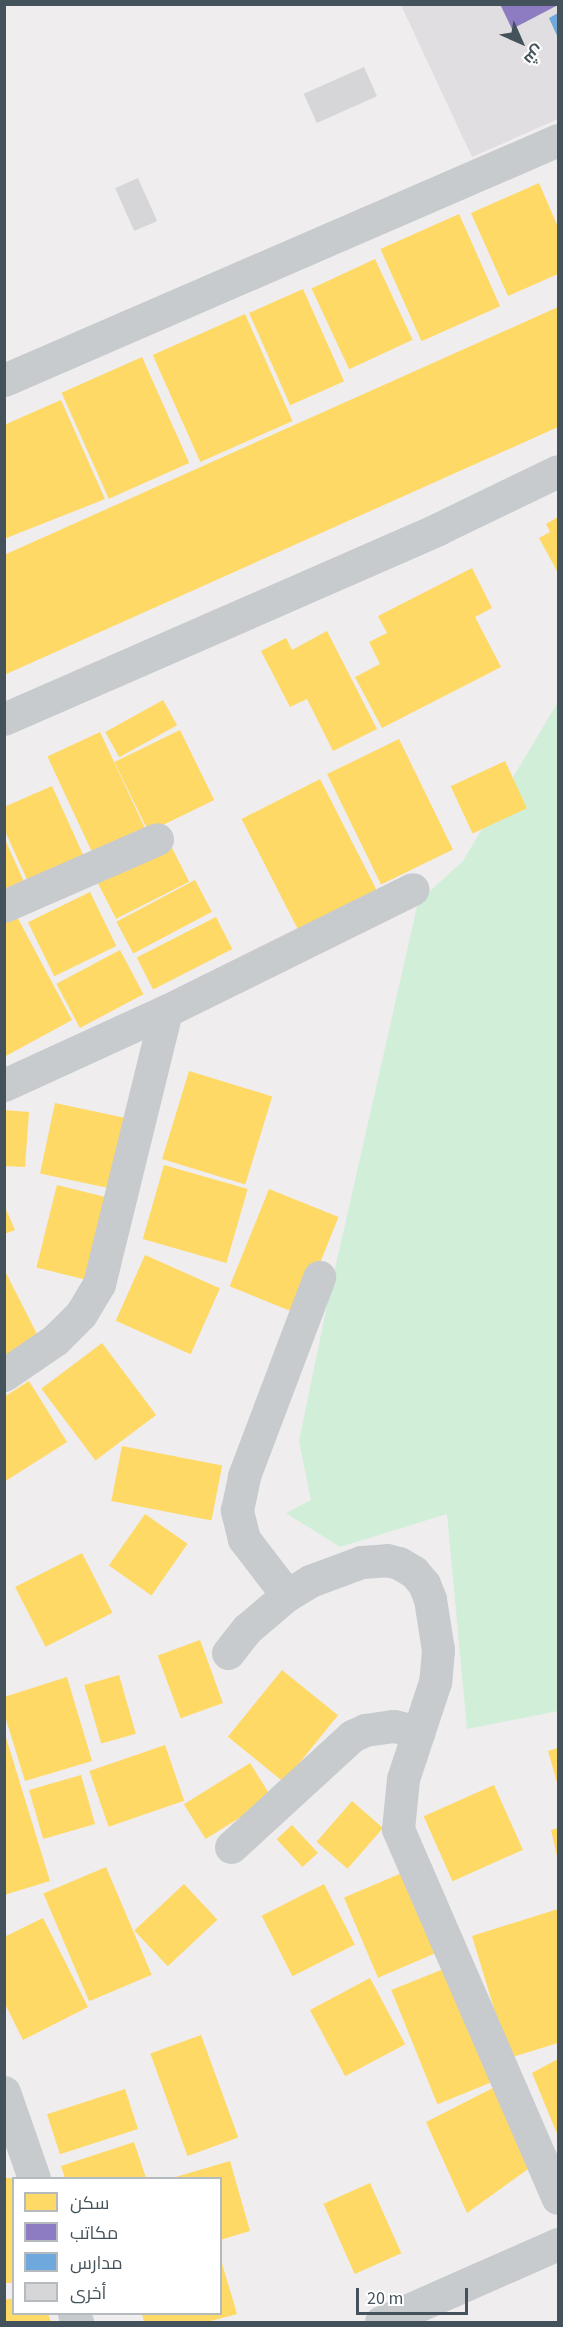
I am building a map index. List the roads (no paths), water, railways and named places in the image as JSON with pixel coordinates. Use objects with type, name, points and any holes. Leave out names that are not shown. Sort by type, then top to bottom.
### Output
[{"type":"street","points":[[4,380],[558,140]]},
{"type":"street","points":[[4,719],[438,529],[558,471]]},
{"type":"street","points":[[4,906],[157,839]]},
{"type":"street","points":[[4,1085],[166,1011],[413,889]]},
{"type":"street","points":[[4,1375],[62,1333],[81,1314],[99,1284],[166,1011]]},
{"type":"street","points":[[287,1595],[244,1539],[237,1510],[244,1476],[318,1276]]},
{"type":"street","points":[[228,1653],[248,1629],[287,1595],[310,1581],[374,1559],[399,1563],[414,1572],[424,1584],[430,1599],[438,1650],[435,1682],[403,1779],[398,1829],[558,2198]]},
{"type":"street","points":[[231,1847],[352,1736],[365,1730],[394,1726],[418,1732]]},
{"type":"street","points":[[4,2092],[34,2177]]},
{"type":"street","points":[[381,2322],[558,2244]]}]
